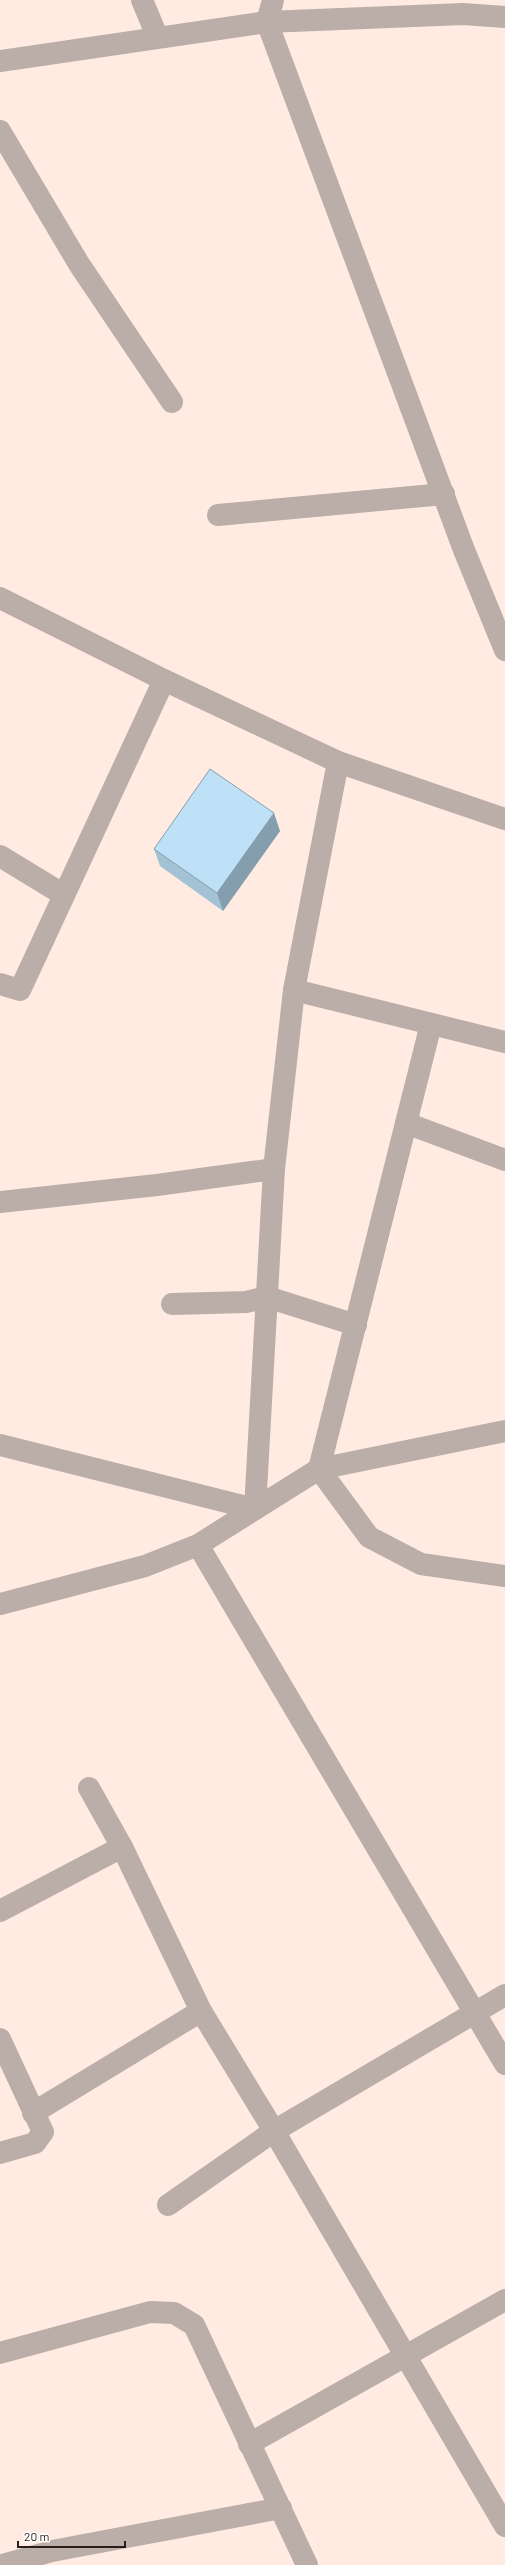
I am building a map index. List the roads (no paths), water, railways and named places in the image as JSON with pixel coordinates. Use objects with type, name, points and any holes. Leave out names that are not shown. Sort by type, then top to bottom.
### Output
[{"type":"street","points":[[142,0],[157,36]]},
{"type":"street","points":[[274,0],[267,22],[464,550],[503,636]]},
{"type":"street","points":[[0,61],[157,36],[267,22],[467,7],[505,17]]},
{"type":"street","points":[[0,131],[79,264],[172,402]]},
{"type":"street","points":[[218,515],[444,494]]},
{"type":"street","points":[[0,598],[164,680],[338,762],[505,819]]},
{"type":"street","points":[[0,984],[20,990],[164,680]]},
{"type":"street","points":[[255,1509],[274,1168],[294,990],[338,762]]},
{"type":"street","points":[[0,856],[64,895]]},
{"type":"street","points":[[294,990],[505,1042]]},
{"type":"street","points":[[319,1469],[432,1024]]},
{"type":"street","points":[[406,1123],[505,1160]]},
{"type":"street","points":[[0,1202],[157,1185],[274,1168]]},
{"type":"street","points":[[172,1304],[246,1302],[267,1297],[356,1325]]},
{"type":"street","points":[[0,1604],[145,1566],[198,1546],[319,1469],[505,1431]]},
{"type":"street","points":[[0,1445],[255,1509]]},
{"type":"street","points":[[319,1469],[369,1537],[421,1564],[504,1578]]},
{"type":"street","points":[[198,1546],[505,2064]]},
{"type":"street","points":[[89,1788],[122,1847],[201,2011],[274,2131],[505,2526]]},
{"type":"street","points":[[0,1911],[122,1847]]},
{"type":"street","points":[[168,2205],[274,2131],[476,2014],[505,1995]]},
{"type":"street","points":[[32,2113],[201,2011]]},
{"type":"street","points":[[0,2039],[32,2113],[43,2132],[35,2143],[0,2153]]},
{"type":"street","points":[[249,2444],[505,2300]]},
{"type":"street","points":[[0,2353],[150,2312],[174,2313],[194,2325],[307,2565]]},
{"type":"street","points":[[2,2565],[52,2550],[281,2508]]}]
